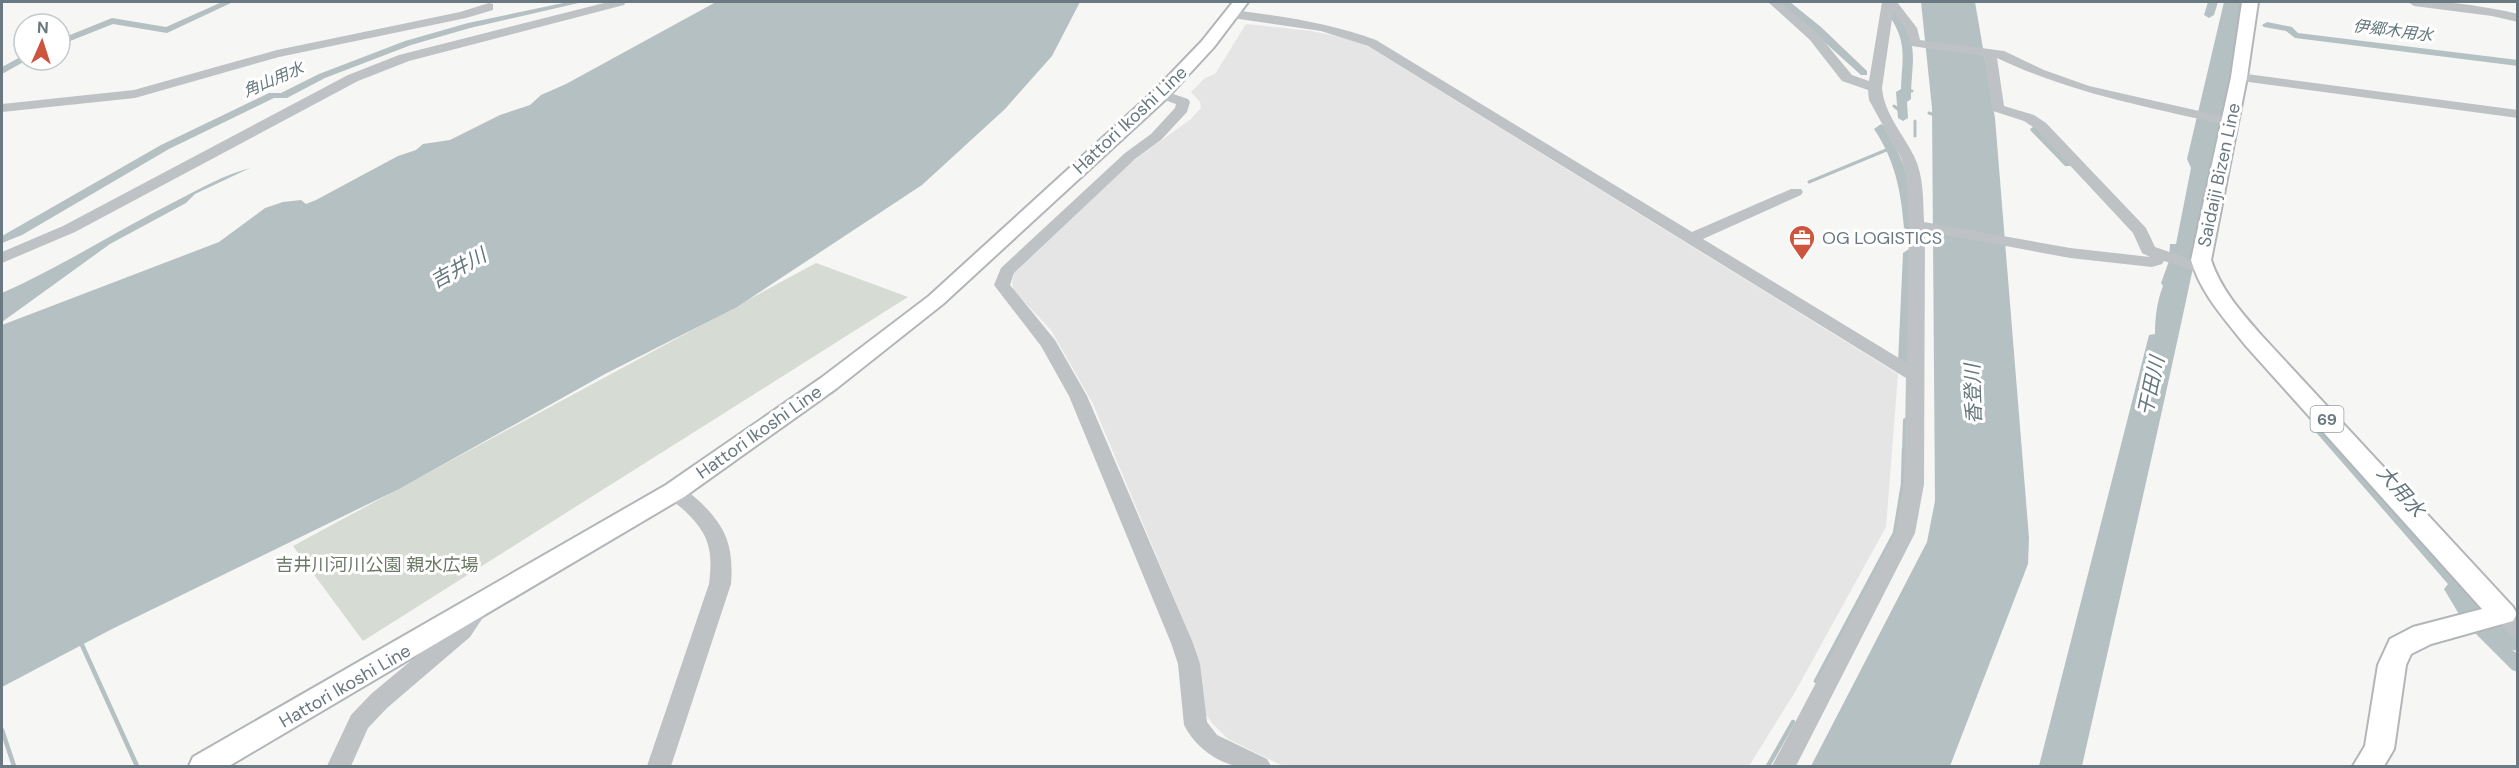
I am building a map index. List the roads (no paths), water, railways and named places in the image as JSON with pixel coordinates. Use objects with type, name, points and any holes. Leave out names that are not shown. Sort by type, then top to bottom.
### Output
[{"type":"main road","name":"Saidaiji Bizen Line","points":[[2250,2],[2239,77],[2211,203],[2200,268],[2219,297],[2254,341],[2512,619]]},
{"type":"main road","name":"Hattori Ikoshi Line","points":[[204,766],[675,491],[829,383],[936,300],[1161,94],[1236,8]]},
{"type":"main road","name":"Saidaiji Bizen Line","points":[[2367,766],[2379,749],[2392,665],[2400,647],[2423,635],[2512,619]]},
{"type":"street","points":[[2,258],[69,229],[328,90],[404,58],[620,2]]},
{"type":"street","points":[[1774,2],[1814,38],[1847,78],[1875,88]]},
{"type":"street","points":[[1784,766],[1905,532],[1914,484],[1914,375],[1921,226],[1908,158],[1876,100],[1875,88],[1890,2]]},
{"type":"street","points":[[1890,2],[1911,28],[1915,43],[2010,58],[2039,73],[2085,89],[2228,121]]},
{"type":"street","points":[[2414,2],[2492,12],[2517,18]]},
{"type":"street","points":[[2,108],[144,92],[278,54],[462,15],[488,4],[488,25]]},
{"type":"street","points":[[1236,8],[1333,29],[1372,43],[1914,375]]},
{"type":"street","points":[[404,58],[410,51],[488,25],[553,20]]},
{"type":"street","points":[[1988,53],[1998,108],[2029,118],[2041,126],[2140,231],[2148,250],[2200,268]]},
{"type":"street","points":[[2239,77],[2517,114]]},
{"type":"street","points":[[1161,94],[1182,102],[1182,109],[1156,136],[1130,156],[1007,271],[1002,285],[1049,344],[1087,415],[1182,643],[1189,663],[1196,725],[1209,742],[1259,766]]},
{"type":"street","points":[[1691,238],[1796,192]]},
{"type":"street","points":[[1921,226],[2070,253],[2151,262],[2156,261],[2162,255]]},
{"type":"street","points":[[659,766],[720,584],[723,563],[720,542],[709,521],[675,491]]},
{"type":"street","points":[[339,766],[359,722],[379,701],[462,631],[479,607]]},
{"type":"water","name":"吉井川","points":[[716,2],[1080,2],[1052,56],[1005,109],[922,185],[737,307],[605,374],[399,489],[112,629],[2,687],[2,325],[219,242],[265,208],[283,202],[301,200],[306,204],[398,156],[416,150],[423,144],[450,140],[500,115],[530,105],[541,95],[566,84]]},
{"type":"water","name":"香登川","points":[[1921,2],[1975,2],[1995,118],[2029,538],[2028,564],[1950,766],[1811,766],[1927,542],[1935,501],[1932,108]]},
{"type":"water","name":"干田川","points":[[2224,2],[2246,2],[2228,98],[2147,480],[2082,766],[2039,766],[2149,335],[2155,334],[2159,298],[2163,286],[2161,283],[2169,261],[2170,244],[2176,244],[2191,168],[2187,159]]},
{"type":"water","points":[[250,168],[195,194],[186,203],[110,244],[2,322],[2,293],[204,186]]},
{"type":"waterway","points":[[72,37],[112,21],[167,30],[228,2]]},
{"type":"waterway","name":"角山用水","points":[[2,240],[18,233],[165,147],[273,95],[283,96],[322,76],[408,43],[468,26],[578,2]]},
{"type":"waterway","points":[[1785,2],[1818,29],[1864,73]]},
{"type":"waterway","name":"伊郷木用水","points":[[2209,15],[2213,2]]},
{"type":"waterway","name":"大用水","points":[[1893,14],[1906,36],[1908,46],[1906,99]]},
{"type":"waterway","name":"伊郷木用水","points":[[2267,25],[2289,29],[2295,35],[2518,63]]},
{"type":"waterway","points":[[2,71],[12,65]]},
{"type":"waterway","name":"大用水","points":[[1905,90],[1912,91]]},
{"type":"waterway","points":[[1901,92],[1903,118]]},
{"type":"waterway","points":[[1894,106],[1899,110]]},
{"type":"waterway","points":[[1915,121],[1915,136]]},
{"type":"waterway","points":[[1881,127],[1879,129],[1899,164],[1910,228]]},
{"type":"waterway","name":"大用水","points":[[2035,129],[2069,164]]},
{"type":"waterway","points":[[1809,182],[1896,146]]},
{"type":"waterway","points":[[1905,362],[1909,253]]},
{"type":"waterway","points":[[1904,452],[1905,420]]},
{"type":"waterway","name":"大用水","points":[[2319,427],[2479,609]]},
{"type":"waterway","points":[[1816,681],[1895,533],[1903,484],[1904,450]]},
{"type":"waterway","points":[[2452,589],[2469,617]]},
{"type":"waterway","name":"大用水","points":[[2496,627],[2518,645]]},
{"type":"waterway","points":[[2480,630],[2518,665]]},
{"type":"waterway","points":[[82,645],[137,766]]},
{"type":"waterway","points":[[1768,766],[1793,722]]},
{"type":"waterway","points":[[2,730],[14,766]]},
{"type":"place","name":"OG LOGISTICS","points":[[1802,261]]},
{"type":"park label","name":"吉井川河川公園 親水広場","points":[[377,565]]}]
